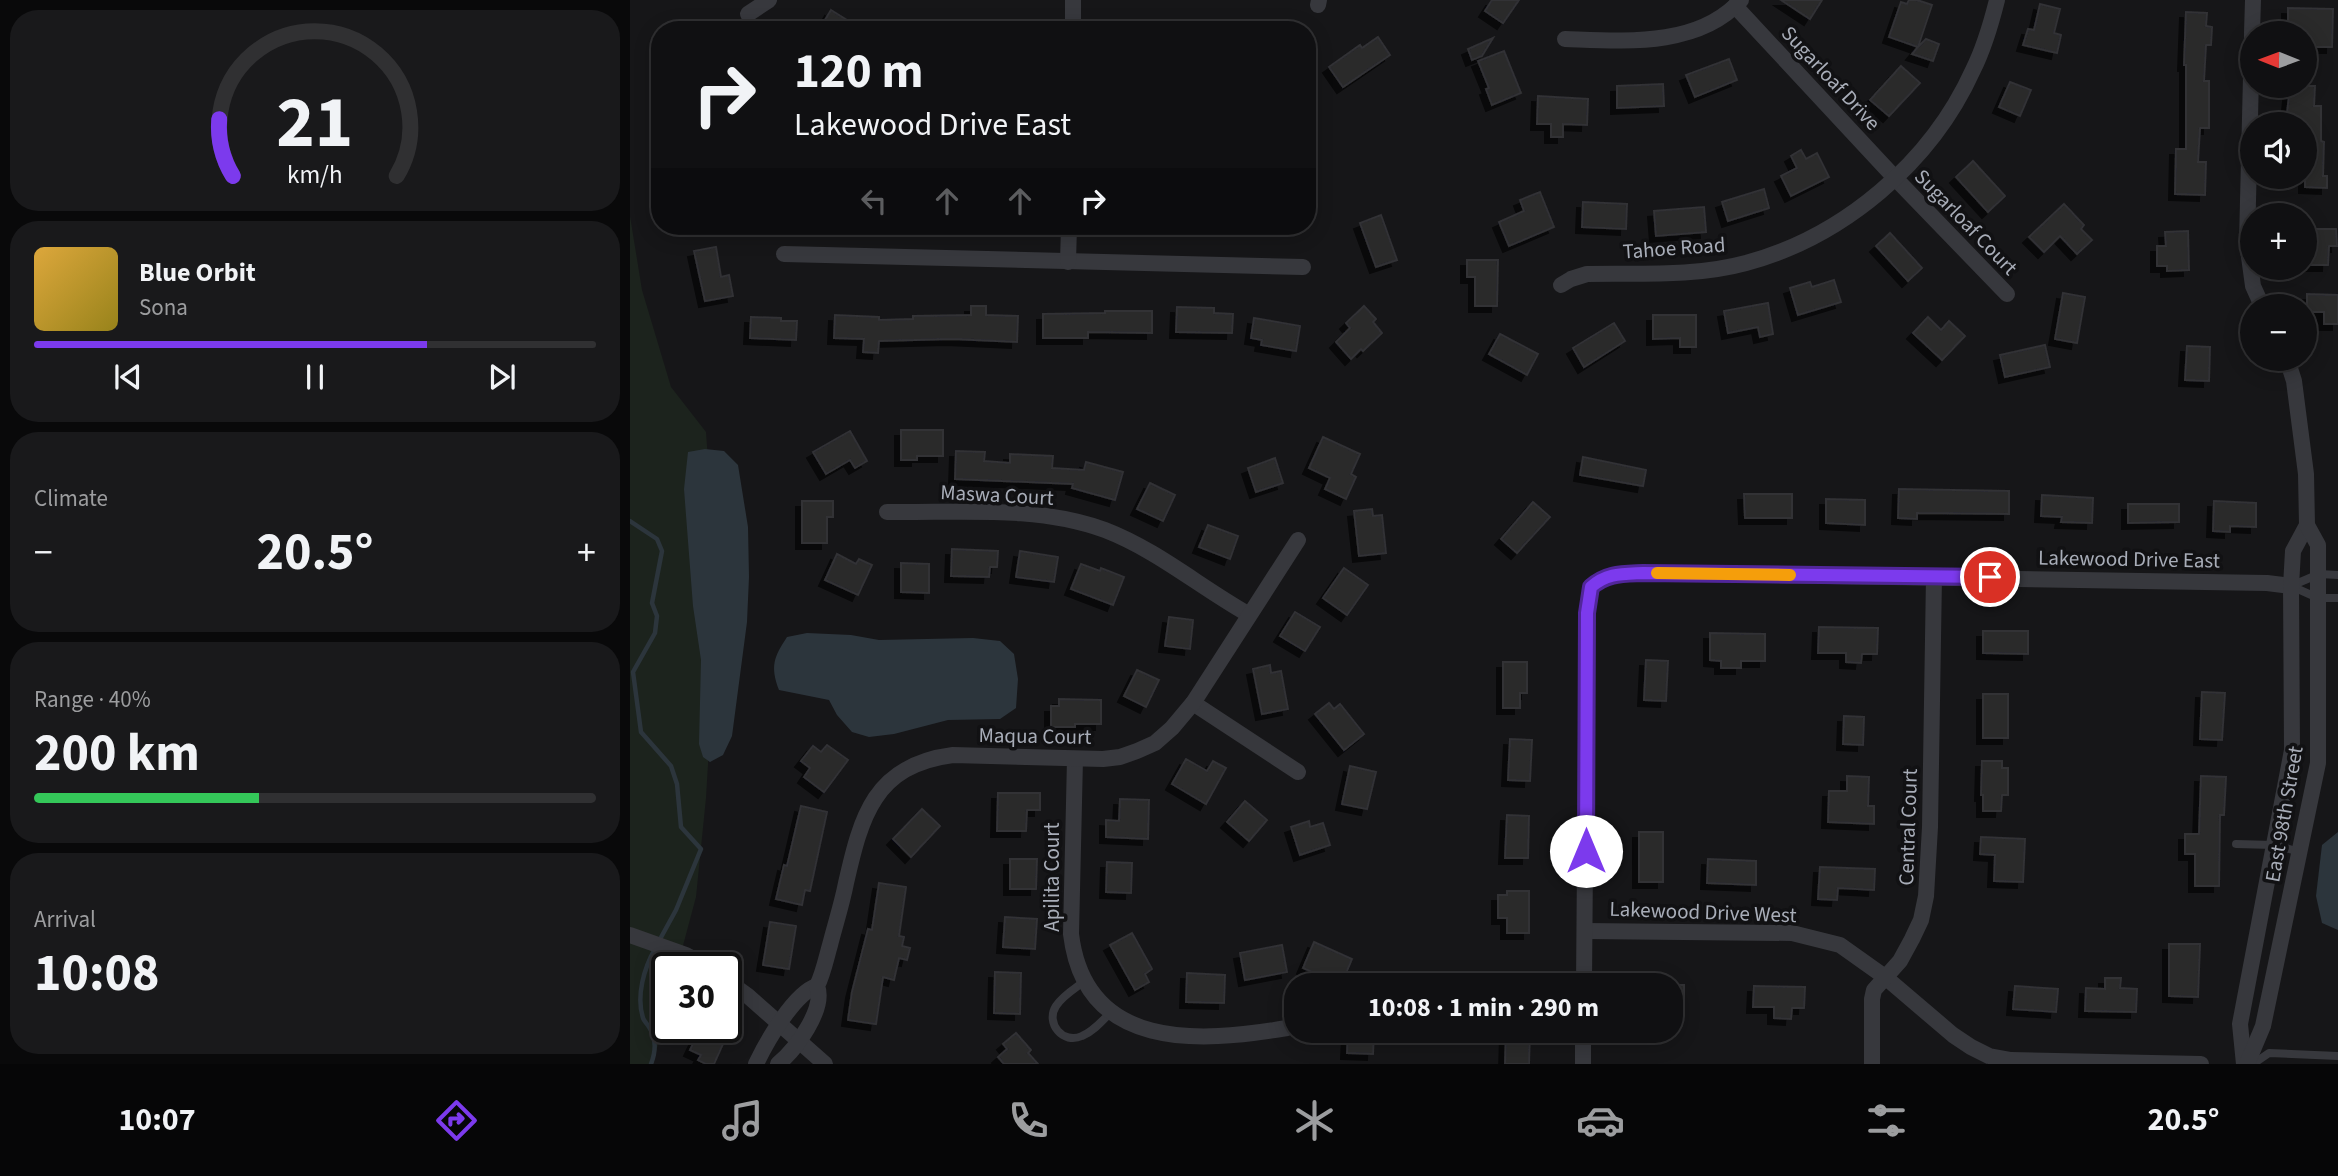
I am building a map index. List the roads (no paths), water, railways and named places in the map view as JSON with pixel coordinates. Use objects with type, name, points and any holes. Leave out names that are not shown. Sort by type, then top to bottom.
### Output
[{"type":"street","points":[[748,14],[769,0]]},
{"type":"street","points":[[1073,0],[1073,21]]},
{"type":"street","name":"Tahoe Road","points":[[1561,285],[1587,274],[1699,271],[1744,264],[1786,250],[1848,217],[1895,178],[1924,148],[1953,107],[1973,71],[1989,32],[1997,0]]},
{"type":"street","points":[[2252,21],[2253,0]]},
{"type":"street","points":[[1565,39],[1654,40],[1672,37],[1705,25],[1738,3]]},
{"type":"street","name":"Sugarloaf Drive","points":[[1738,3],[1895,178]]},
{"type":"street","points":[[2250,98],[2247,242],[2257,294]]},
{"type":"street","name":"Sugarloaf Court","points":[[1895,178],[2007,294]]},
{"type":"street","points":[[1068,262],[1069,235]]},
{"type":"street","points":[[784,254],[1303,267]]},
{"type":"street","name":"East 98th Street","points":[[2246,1064],[2263,1026],[2318,763],[2318,545],[2307,525],[2304,462],[2291,371]]},
{"type":"street","name":"Maswa Court","points":[[887,512],[1046,516],[1105,530],[1172,565],[1248,614]]},
{"type":"street","name":"East 98th Street","points":[[2246,1064],[2240,1024],[2292,750],[2293,551],[2307,525]]},
{"type":"street","name":"Maqua Court","points":[[778,1064],[815,1015],[820,995],[817,986],[845,890],[857,836],[873,801],[887,784],[916,764],[936,757],[1120,757],[1155,743],[1172,729],[1193,703],[1298,540]]},
{"type":"street","name":"Lakewood Drive East","points":[[1585,931],[1587,613],[1591,587],[1601,579],[1613,574],[1643,573],[1934,576],[2267,583],[2291,586]]},
{"type":"street","name":"Central Court","points":[[1872,1064],[1874,990],[1900,961],[1913,939],[1921,920],[1926,896],[1930,827],[1934,576]]},
{"type":"street","points":[[1193,703],[1298,772]]},
{"type":"street","name":"Apilita Court","points":[[1075,759],[1071,934],[1076,960],[1100,1001],[1120,1018],[1137,1027],[1160,1033],[1222,1037],[1284,1028]]},
{"type":"street","points":[[1584,973],[1585,931]]},
{"type":"street","name":"Lakewood Drive West","points":[[1585,931],[1792,933],[1840,945],[1885,977],[1953,1035],[1989,1056],[2011,1060],[2201,1064]]},
{"type":"street","points":[[630,935],[678,952]]},
{"type":"street","points":[[756,1064],[780,1024],[808,989],[817,986]]},
{"type":"street","points":[[742,993],[825,1064]]},
{"type":"street","points":[[1583,1043],[1583,1064]]},
{"type":"lane","points":[[2291,586],[2319,574],[2338,575]]},
{"type":"lane","points":[[2291,586],[2318,598],[2338,598]]},
{"type":"lane","points":[[2236,845],[2274,845],[2300,852]]},
{"type":"lane","points":[[1086,981],[1060,1000],[1055,1007],[1053,1023],[1058,1032],[1072,1039],[1081,1037],[1112,1011]]},
{"type":"lane","points":[[2253,1064],[2269,1053],[2338,1056]]},
{"type":"waterway","points":[[630,521],[657,539],[662,551],[652,603],[657,616],[655,633],[633,672],[641,732],[671,766],[677,784],[681,827],[701,849],[676,910],[659,941]]},
{"type":"waterway","points":[[651,1064],[655,1050],[654,1041],[643,1018],[640,1001],[645,973],[655,949]]}]
